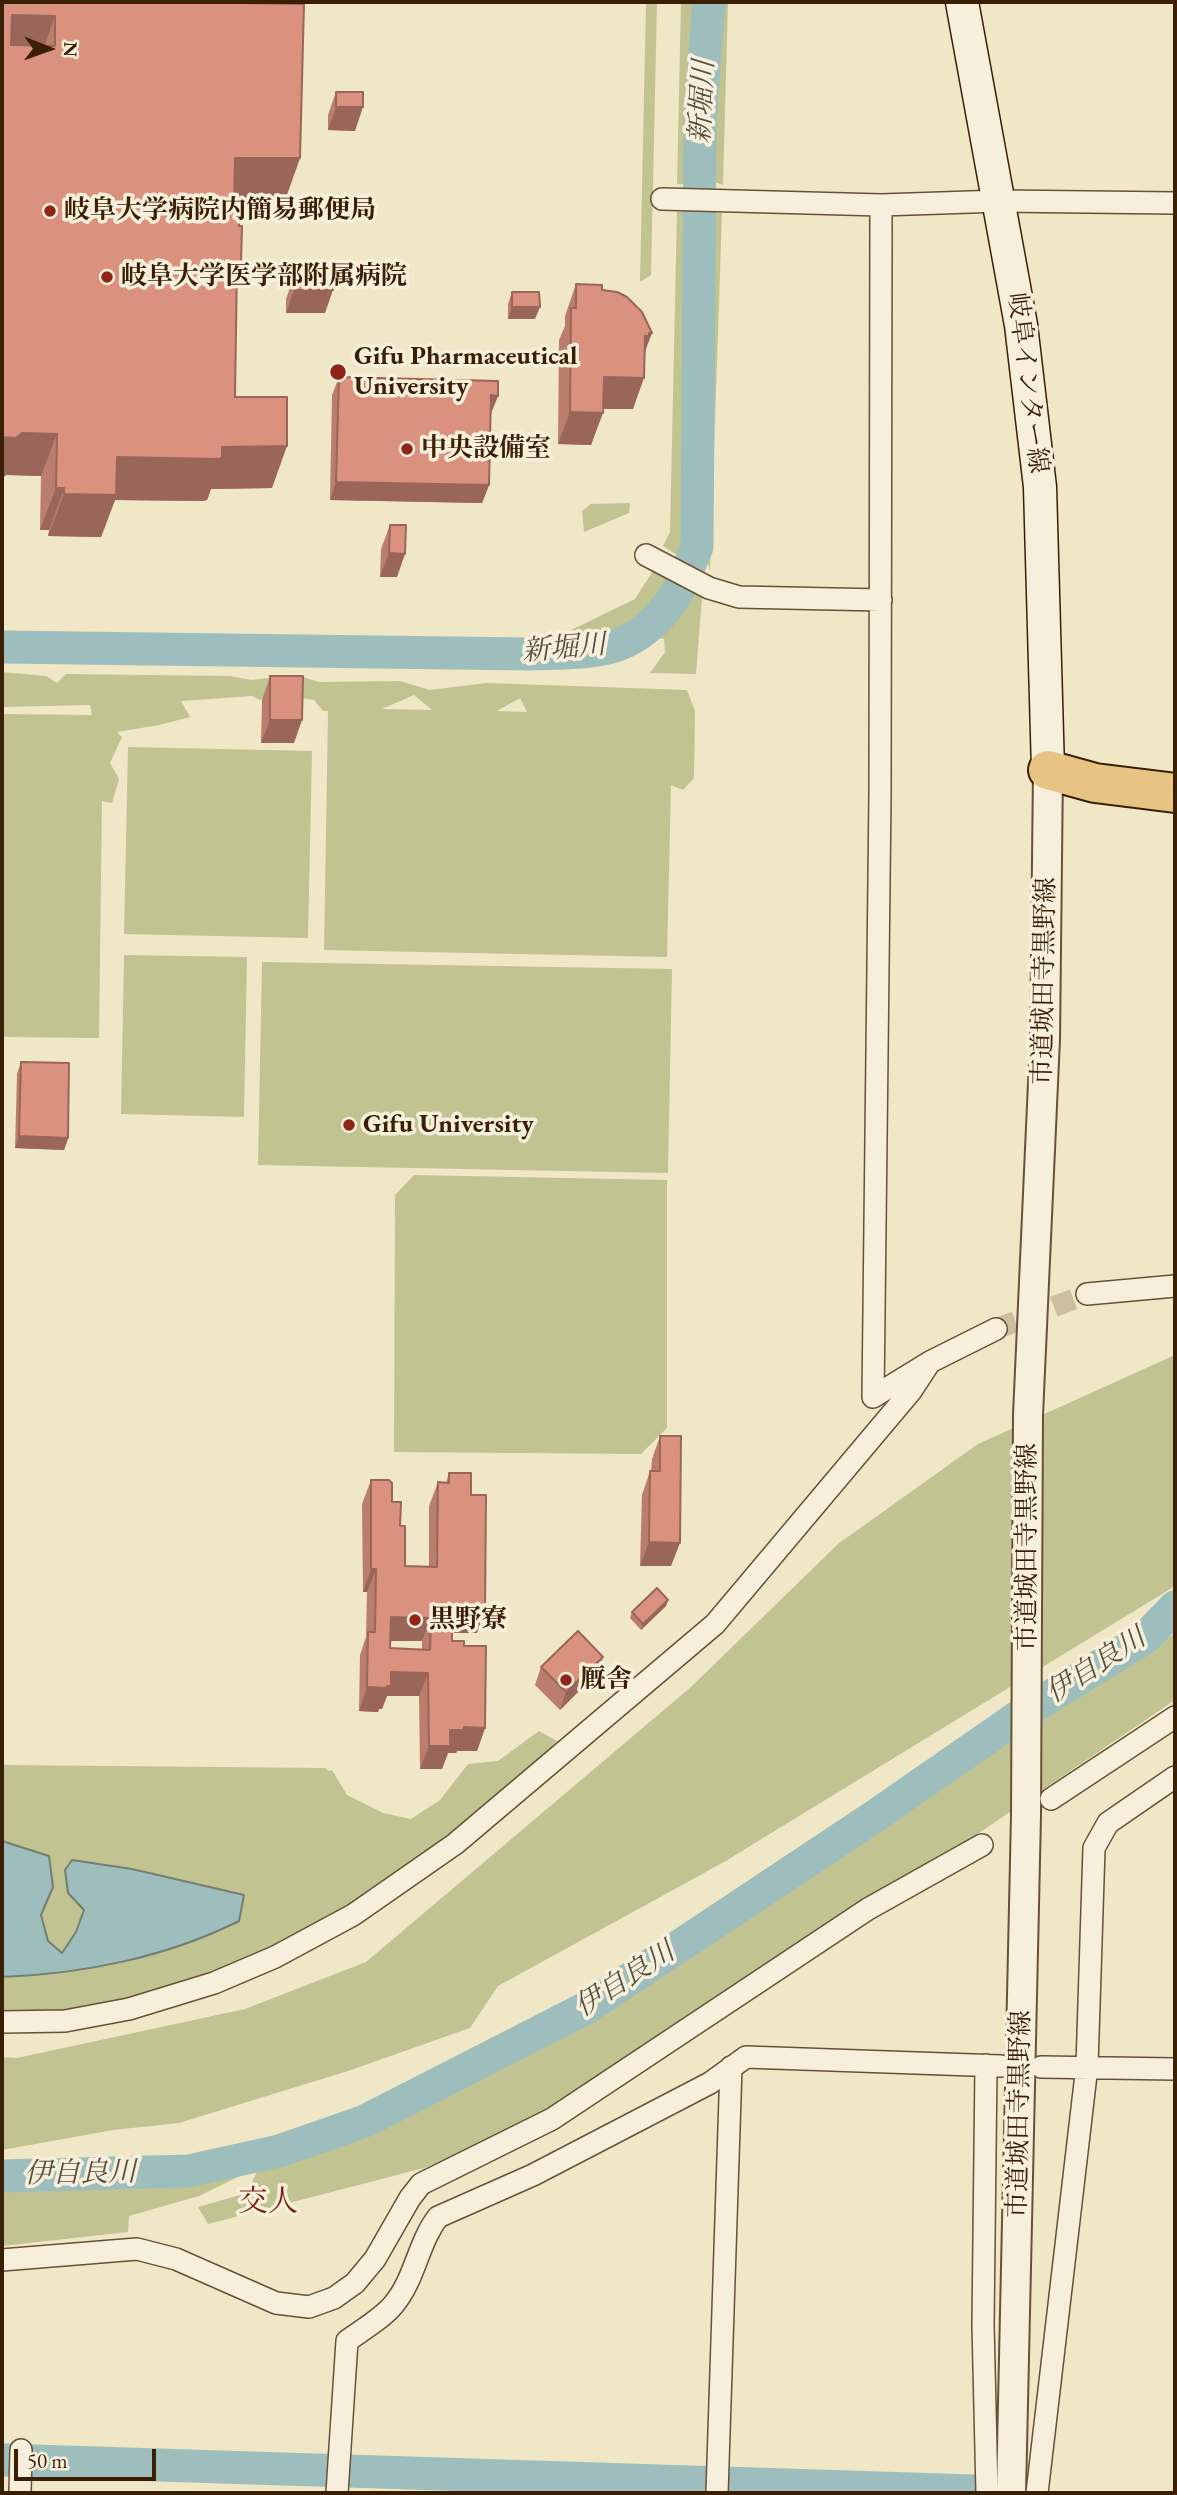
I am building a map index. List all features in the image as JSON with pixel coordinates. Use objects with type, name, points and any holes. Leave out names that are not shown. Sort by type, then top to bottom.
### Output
[{"type":"highway","points":[[1048,770],[1092,764],[1175,772]]},
{"type":"highway","points":[[1048,770],[1095,783],[1175,793]]},
{"type":"main road","name":"岐阜インター線","points":[[962,2],[1021,325],[1040,487],[1048,770]]},
{"type":"street","points":[[662,200],[881,205],[1000,201],[1175,203]]},
{"type":"street","points":[[881,205],[881,600],[873,1397],[930,1362],[996,1329]]},
{"type":"street","points":[[646,555],[709,588],[739,597],[881,600]]},
{"type":"street","name":"市道城田寺黒野線","points":[[1011,2493],[1026,1815],[1028,1415],[1045,1039],[1048,770]]},
{"type":"street","points":[[1087,1294],[1175,1286]]},
{"type":"street","points":[[2,2022],[65,2021],[129,2010],[214,1983],[275,1957],[353,1914],[455,1844],[715,1625],[911,1391],[930,1362]]},
{"type":"street","points":[[1051,1799],[1175,1717]]},
{"type":"street","points":[[1037,2493],[1087,2066],[1094,1848],[1108,1823],[1175,1777]]},
{"type":"street","points":[[2,2260],[137,2249],[176,2259],[276,2303],[309,2307],[334,2298],[355,2283],[375,2259],[410,2197],[421,2184],[552,2119],[868,1909],[982,1844]]},
{"type":"street","points":[[337,2493],[347,2341],[393,2306],[404,2289],[430,2228],[438,2217],[533,2175],[710,2083],[746,2057],[994,2066],[983,2325],[987,2493]]},
{"type":"street","points":[[717,2493],[731,2067]]},
{"type":"street","points":[[1041,2067],[1175,2069]]},
{"type":"street","points":[[20,2493],[21,2450]]},
{"type":"green space","points":[[646,2],[657,2],[651,275],[640,282]]},
{"type":"green space","points":[[681,2],[703,2],[691,185],[677,184]]},
{"type":"green space","points":[[714,2],[728,2],[723,185],[706,179]]},
{"type":"green space","points":[[677,212],[693,212],[691,545],[683,559],[663,546],[670,532]]},
{"type":"green space","points":[[707,213],[722,213],[710,571],[703,543]]},
{"type":"green space","points":[[630,503],[629,513],[584,532],[582,511],[591,504]]},
{"type":"green space","points":[[653,571],[702,597],[696,674],[650,673],[665,652],[664,639],[620,631],[562,653],[555,638],[635,599]]},
{"type":"green space","points":[[2,672],[46,676],[57,683],[66,674],[230,676],[251,680],[296,675],[319,682],[400,681],[430,690],[486,683],[687,690],[695,711],[694,778],[683,790],[671,785],[667,957],[324,950],[328,711],[323,711],[314,700],[280,691],[260,700],[252,696],[181,701],[190,717],[117,732],[122,737],[110,763],[119,779],[112,803],[102,801],[99,1038],[2,1037],[2,714],[92,715],[90,705],[2,707]],"holes":[[[414,695],[432,710],[382,709]],[[520,698],[527,712],[497,711]]]},
{"type":"green space","points":[[128,747],[312,751],[308,938],[124,934]]},
{"type":"green space","points":[[124,955],[247,957],[244,1117],[121,1114]]},
{"type":"green space","points":[[262,962],[672,969],[668,1173],[258,1165]]},
{"type":"green space","points":[[414,1175],[667,1180],[667,1428],[641,1454],[394,1452],[395,1195]]},
{"type":"green space","points":[[1175,1355],[1175,1586],[724,1862],[498,1986],[470,2028],[348,2071],[179,2123],[113,2130],[2,2150],[2,2057],[17,2058],[245,2009],[366,1962],[691,1687],[838,1544],[978,1444]]},
{"type":"green space","points":[[1175,1633],[1175,1700],[976,1835],[673,2034],[485,2145],[424,2168],[208,2224],[198,2207],[247,2193],[260,2165],[366,2131],[478,2076],[832,1856],[905,1804],[1110,1678]]},
{"type":"green space","points":[[539,1731],[557,1741],[523,1778],[448,1845],[339,1915],[184,1990],[2,2029],[2,1765],[326,1768],[328,1771],[332,1770],[347,1795],[383,1813],[411,1819],[440,1800],[468,1764],[498,1761]]},
{"type":"green space","points":[[234,2168],[246,2173],[199,2196],[129,2216],[128,2232],[2,2246],[2,2189],[141,2181]]},
{"type":"water","points":[[2,1841],[49,1856],[53,1887],[41,1915],[48,1941],[62,1953],[76,1932],[84,1910],[68,1893],[65,1870],[72,1860],[132,1869],[244,1895],[239,1921],[183,1945],[154,1954],[63,1972],[2,1977]]},
{"type":"building","name":"岐阜大学医学部附属病院","points":[[2,2],[304,4],[300,158],[235,158],[234,208],[239,213],[239,226],[242,226],[241,263],[237,263],[235,397],[287,397],[287,446],[222,447],[222,458],[218,459],[117,457],[116,495],[64,494],[64,488],[56,488],[57,434],[22,433],[16,438],[2,437]],"holes":[[[12,15],[55,16],[55,46],[11,45]]]},
{"type":"building","points":[[336,92],[363,92],[363,107],[336,107]]},
{"type":"building","points":[[294,276],[333,276],[333,290],[294,290]]},
{"type":"building","points":[[576,284],[602,285],[602,290],[617,292],[627,297],[642,312],[652,333],[645,336],[644,378],[604,377],[603,413],[570,412],[571,308],[576,308]]},
{"type":"building","points":[[512,292],[539,292],[540,307],[512,307]]},
{"type":"building","name":"中央設備室","points":[[339,377],[498,381],[498,396],[491,395],[489,485],[336,482]]},
{"type":"building","points":[[390,525],[406,525],[405,554],[389,553]]},
{"type":"building","points":[[270,676],[303,676],[302,720],[270,720]]},
{"type":"building","points":[[21,1062],[69,1063],[68,1138],[19,1136]]},
{"type":"building","points":[[660,1436],[681,1436],[680,1543],[649,1542],[650,1471],[660,1471]]},
{"type":"building","points":[[449,1473],[471,1473],[471,1495],[486,1495],[485,1609],[452,1610],[452,1641],[464,1641],[464,1646],[486,1646],[485,1728],[464,1727],[464,1730],[450,1730],[450,1746],[429,1746],[428,1673],[391,1672],[391,1686],[367,1687],[368,1632],[375,1632],[376,1569],[371,1569],[371,1480],[389,1480],[392,1483],[392,1502],[401,1502],[400,1526],[405,1526],[405,1566],[437,1567],[438,1482],[449,1483]],"holes":[[[391,1617],[431,1618],[430,1650],[390,1648]]]},
{"type":"building","points":[[657,1588],[668,1600],[643,1624],[632,1612]]},
{"type":"building","points":[[578,1631],[603,1657],[566,1692],[541,1667]]},
{"type":"waterway","name":"新堀川","points":[[2,647],[573,653],[611,647],[644,631],[675,596],[697,547],[700,120],[709,2]]},
{"type":"waterway","name":"伊自良川","points":[[2,2176],[188,2171],[279,2151],[365,2121],[586,2008],[875,1816],[1022,1714],[1146,1637],[1175,1607]]},
{"type":"waterway","points":[[2,2460],[974,2491]]},
{"type":"tunnel","points":[[996,1329],[1087,1294]]},
{"type":"place","name":"岐阜大学病院内簡易郵便局","points":[[50,211]]},
{"type":"place","name":"岐阜大学医学部附属病院","points":[[107,277]]},
{"type":"place","name":"Gifu Pharmaceutical University","points":[[338,372]]},
{"type":"place","name":"中央設備室","points":[[407,449]]},
{"type":"place","name":"Gifu University","points":[[349,1125]]},
{"type":"place","name":"黒野寮","points":[[415,1620]]},
{"type":"place","name":"厩舎","points":[[566,1680]]},
{"type":"district","name":"交人","points":[[268,2203]]}]
